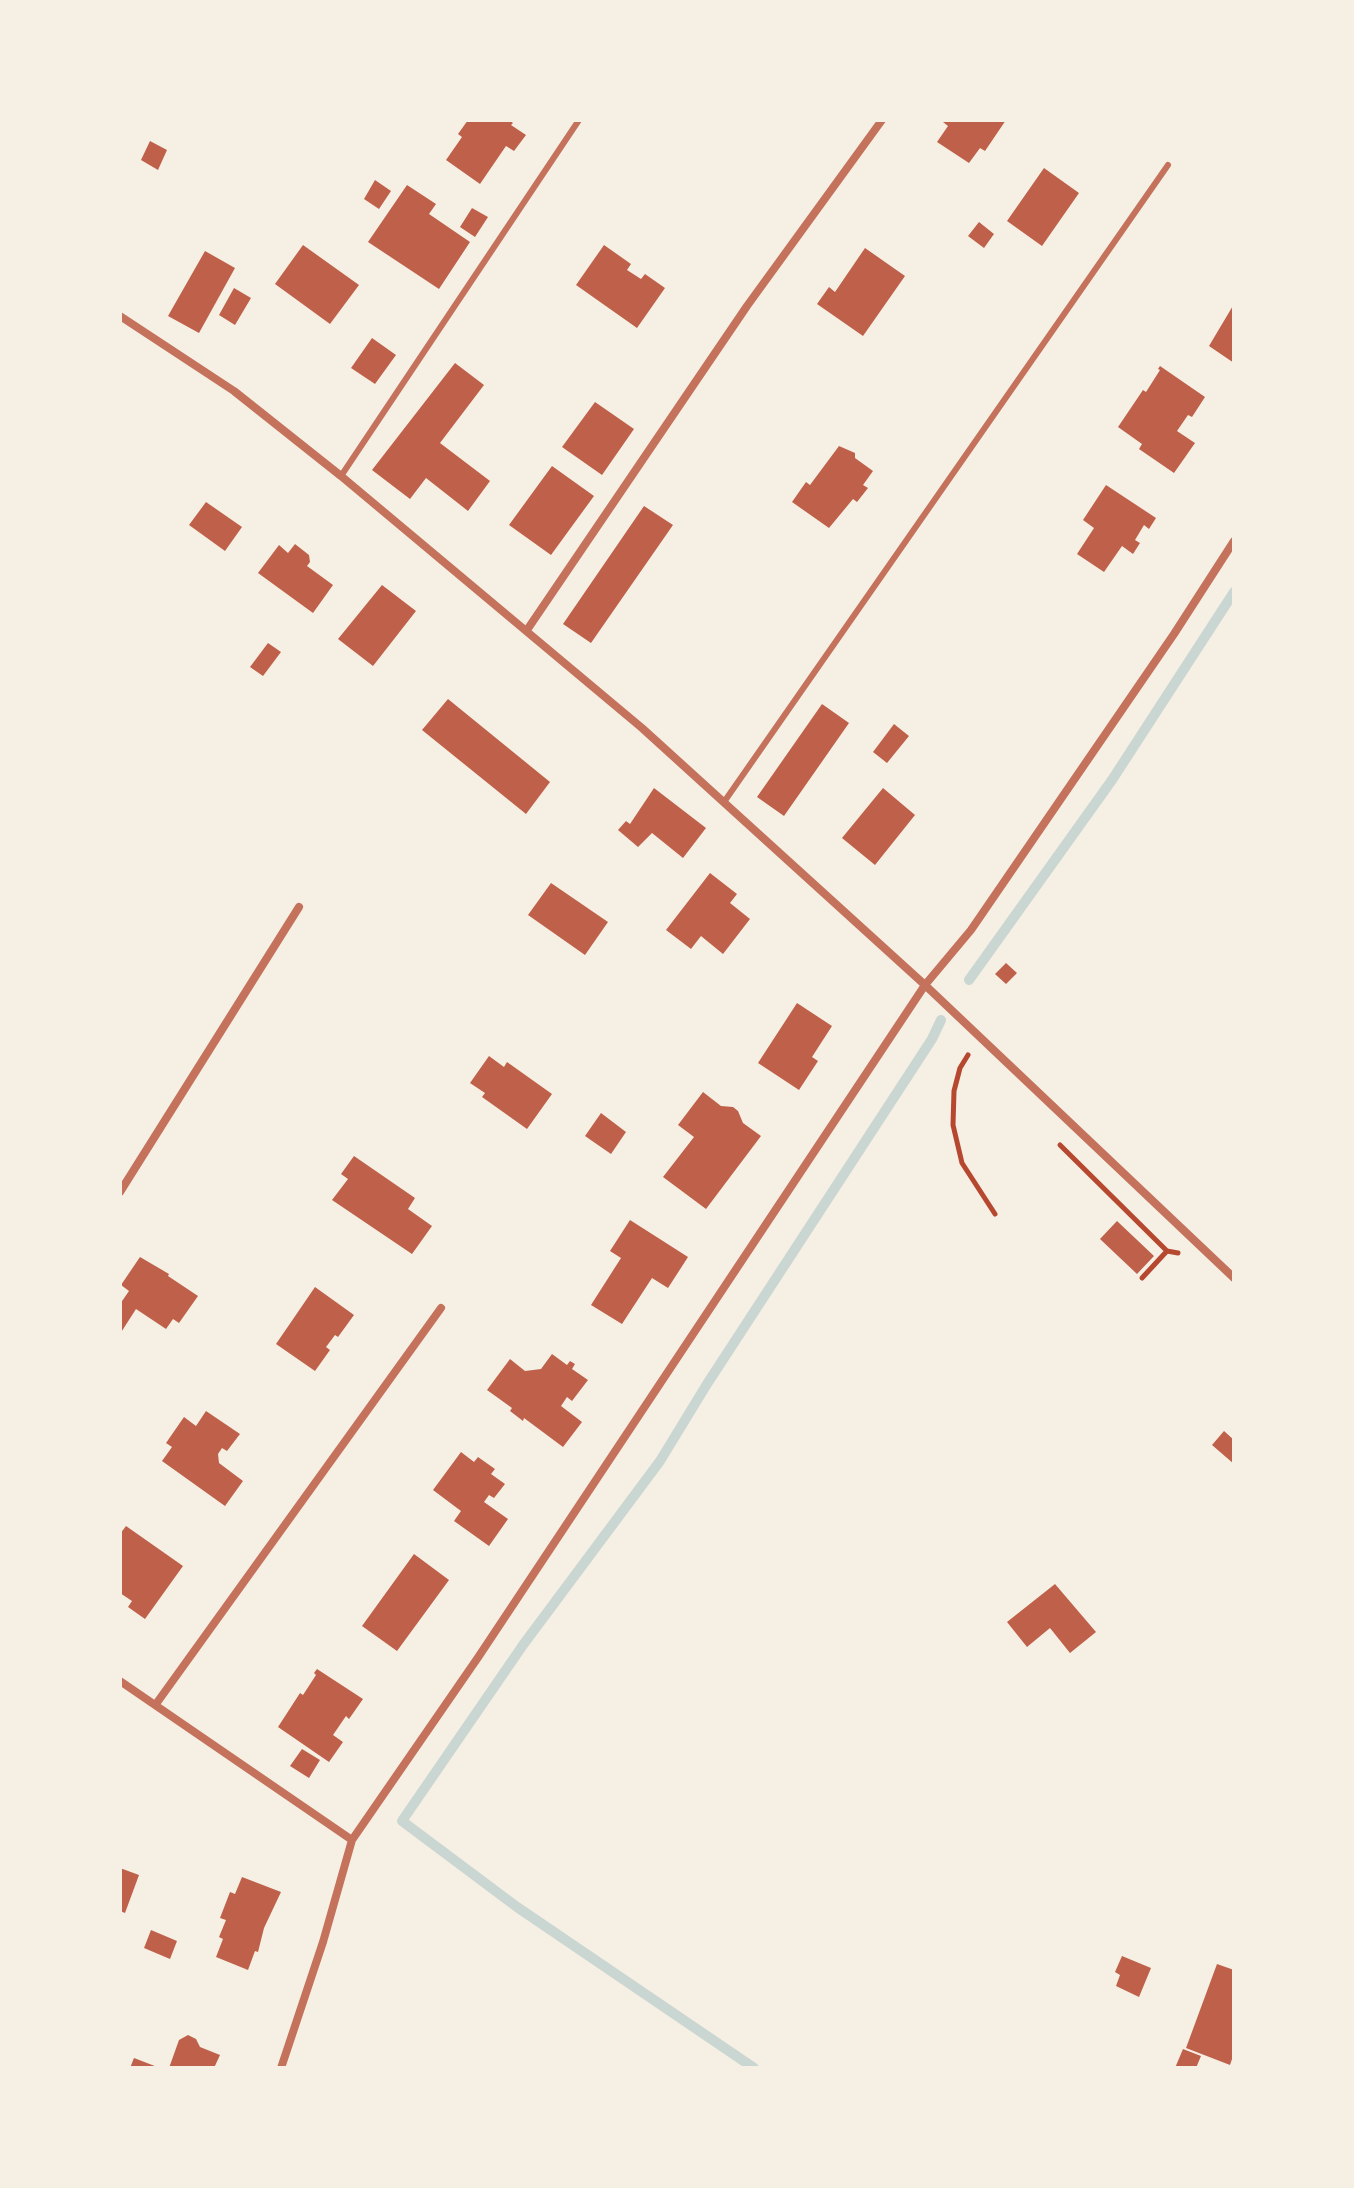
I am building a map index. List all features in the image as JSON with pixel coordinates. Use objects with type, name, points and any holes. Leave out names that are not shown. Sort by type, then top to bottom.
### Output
[{"type":"street","points":[[527,630],[747,306],[882,120]]},
{"type":"street","points":[[120,316],[234,391],[527,630],[724,802],[925,985],[1234,1278]]},
{"type":"street","points":[[281,2068],[323,1942],[352,1840],[487,1643],[925,985],[980,917],[1234,541]]},
{"type":"street","points":[[120,1192],[299,907]]},
{"type":"street","points":[[156,1704],[441,1308]]},
{"type":"street","points":[[120,1681],[352,1840]]},
{"type":"lane","points":[[341,476],[579,120]]},
{"type":"lane","points":[[724,802],[1168,165]]},
{"type":"path","points":[[968,1055],[960,1068],[954,1091],[953,1125],[962,1163],[995,1214]]},
{"type":"path","points":[[1142,1278],[1167,1251]]},
{"type":"building","points":[[468,120],[509,120],[513,123],[511,125],[526,135],[514,151],[506,146],[480,184],[446,160],[462,137],[458,134]]},
{"type":"building","points":[[1006,120],[985,151],[980,148],[969,163],[937,142],[948,126],[943,122]]},
{"type":"building","points":[[150,141],[167,150],[158,170],[141,160]]},
{"type":"building","points":[[1044,168],[1079,193],[1042,246],[1007,221]]},
{"type":"building","points":[[375,180],[391,191],[379,209],[364,199]]},
{"type":"building","points":[[407,185],[436,204],[429,214],[470,242],[439,289],[368,242]]},
{"type":"building","points":[[472,208],[488,217],[475,237],[460,227]]},
{"type":"building","points":[[979,222],[994,234],[984,248],[968,236]]},
{"type":"building","points":[[303,245],[359,285],[330,324],[275,284]]},
{"type":"building","points":[[604,245],[631,264],[627,270],[641,279],[645,274],[665,288],[637,328],[576,285]]},
{"type":"building","points":[[865,248],[905,276],[863,336],[817,304],[829,287],[835,292]]},
{"type":"building","points":[[205,251],[235,268],[199,333],[168,316]]},
{"type":"building","points":[[234,288],[251,298],[235,325],[219,315]]},
{"type":"building","points":[[1234,304],[1234,363],[1209,346]]},
{"type":"building","points":[[372,338],[396,355],[375,384],[351,368]]},
{"type":"building","points":[[455,363],[484,385],[440,443],[490,481],[468,511],[426,478],[410,499],[372,470]]},
{"type":"building","points":[[1160,366],[1205,397],[1192,417],[1188,415],[1177,431],[1195,443],[1174,473],[1139,449],[1142,444],[1118,427],[1143,390],[1146,392]]},
{"type":"building","points":[[595,402],[634,429],[602,475],[562,447]]},
{"type":"building","points":[[839,446],[855,453],[855,458],[873,471],[863,485],[868,488],[857,502],[853,499],[829,528],[792,502],[806,482],[810,485]]},
{"type":"building","points":[[552,466],[594,496],[551,555],[509,525]]},
{"type":"building","points":[[1106,485],[1156,518],[1149,529],[1144,525],[1135,540],[1140,543],[1133,554],[1122,546],[1104,572],[1077,554],[1094,528],[1083,520]]},
{"type":"building","points":[[206,502],[242,527],[225,551],[189,525]]},
{"type":"building","points":[[644,506],[673,525],[591,643],[563,624]]},
{"type":"building","points":[[295,544],[309,555],[307,566],[333,585],[313,613],[258,573],[279,545],[288,553]]},
{"type":"building","points":[[382,585],[416,611],[373,666],[338,639]]},
{"type":"building","points":[[268,643],[281,652],[263,676],[250,667]]},
{"type":"building","points":[[448,699],[550,782],[526,814],[422,730]]},
{"type":"building","points":[[822,704],[849,723],[784,816],[757,797]]},
{"type":"building","points":[[894,724],[909,736],[887,763],[873,752]]},
{"type":"building","points":[[654,788],[706,828],[683,858],[652,833],[638,847],[618,830],[626,821],[630,824]]},
{"type":"building","points":[[883,788],[915,815],[875,865],[842,838]]},
{"type":"building","points":[[710,873],[737,894],[730,903],[750,919],[723,954],[701,936],[691,949],[666,930]]},
{"type":"building","points":[[551,883],[608,922],[585,955],[528,915]]},
{"type":"building","points":[[1006,963],[1017,973],[1006,984],[995,974]]},
{"type":"building","points":[[797,1003],[832,1026],[812,1057],[818,1061],[799,1090],[758,1063]]},
{"type":"building","points":[[489,1056],[504,1067],[507,1062],[552,1094],[527,1129],[482,1097],[485,1093],[470,1083]]},
{"type":"building","points":[[703,1092],[721,1106],[733,1107],[743,1123],[761,1136],[706,1209],[663,1177],[694,1137],[678,1125]]},
{"type":"building","points":[[601,1113],[626,1132],[611,1154],[585,1136]]},
{"type":"building","points":[[354,1156],[415,1198],[408,1209],[432,1226],[412,1254],[332,1200],[348,1179],[341,1174]]},
{"type":"building","points":[[630,1220],[688,1257],[668,1288],[652,1278],[622,1324],[591,1305],[621,1258],[610,1251]]},
{"type":"building","points":[[1117,1221],[1154,1256],[1137,1274],[1100,1239]]},
{"type":"building","points":[[140,1257],[198,1296],[179,1323],[173,1319],[166,1329],[136,1309],[120,1334],[120,1304],[129,1291],[121,1285]]},
{"type":"building","points":[[315,1287],[354,1315],[338,1337],[335,1335],[326,1347],[330,1350],[315,1371],[276,1344]]},
{"type":"building","points":[[552,1354],[567,1365],[570,1361],[575,1364],[572,1369],[588,1380],[572,1401],[567,1397],[561,1406],[582,1422],[563,1447],[524,1418],[523,1421],[510,1411],[512,1408],[487,1390],[510,1359],[525,1371],[541,1369]]},
{"type":"building","points":[[206,1411],[240,1434],[227,1451],[222,1448],[218,1454],[219,1463],[243,1481],[225,1506],[162,1461],[172,1447],[166,1443],[184,1417],[196,1426]]},
{"type":"building","points":[[1224,1431],[1234,1440],[1234,1464],[1212,1445]]},
{"type":"building","points":[[461,1452],[474,1462],[478,1457],[495,1469],[491,1474],[505,1484],[494,1498],[489,1495],[484,1502],[508,1519],[489,1546],[454,1521],[461,1511],[433,1490]]},
{"type":"building","points":[[126,1526],[183,1566],[145,1619],[128,1607],[132,1601],[120,1593],[120,1534]]},
{"type":"building","points":[[414,1554],[449,1580],[397,1651],[362,1626]]},
{"type":"building","points":[[1055,1584],[1096,1632],[1070,1653],[1050,1628],[1027,1647],[1007,1622]]},
{"type":"building","points":[[317,1669],[363,1699],[333,1735],[343,1742],[329,1762],[278,1727],[300,1693],[303,1695]]},
{"type":"building","points":[[302,1749],[320,1760],[309,1778],[290,1766]]},
{"type":"building","points":[[120,1868],[139,1875],[125,1913],[120,1911]]},
{"type":"building","points":[[242,1877],[281,1892],[248,1970],[216,1957],[226,1920],[220,1918],[230,1892],[235,1894]]},
{"type":"building","points":[[151,1930],[177,1941],[170,1959],[144,1948]]},
{"type":"building","points":[[1122,1956],[1151,1968],[1139,1997],[1116,1986],[1120,1975],[1115,1972]]},
{"type":"building","points":[[1217,1964],[1234,1970],[1234,2053],[1230,2065],[1186,2048]]},
{"type":"building","points":[[188,2035],[196,2039],[200,2047],[220,2055],[214,2068],[169,2068],[179,2040]]},
{"type":"building","points":[[1183,2049],[1201,2056],[1196,2068],[1175,2068]]},
{"type":"building","points":[[134,2058],[160,2068],[130,2068]]},
{"type":"waterway","points":[[969,980],[1112,780],[1234,592]]},
{"type":"waterway","points":[[754,2068],[517,1907],[402,1821],[523,1645],[660,1461],[932,1039],[941,1020]]}]
